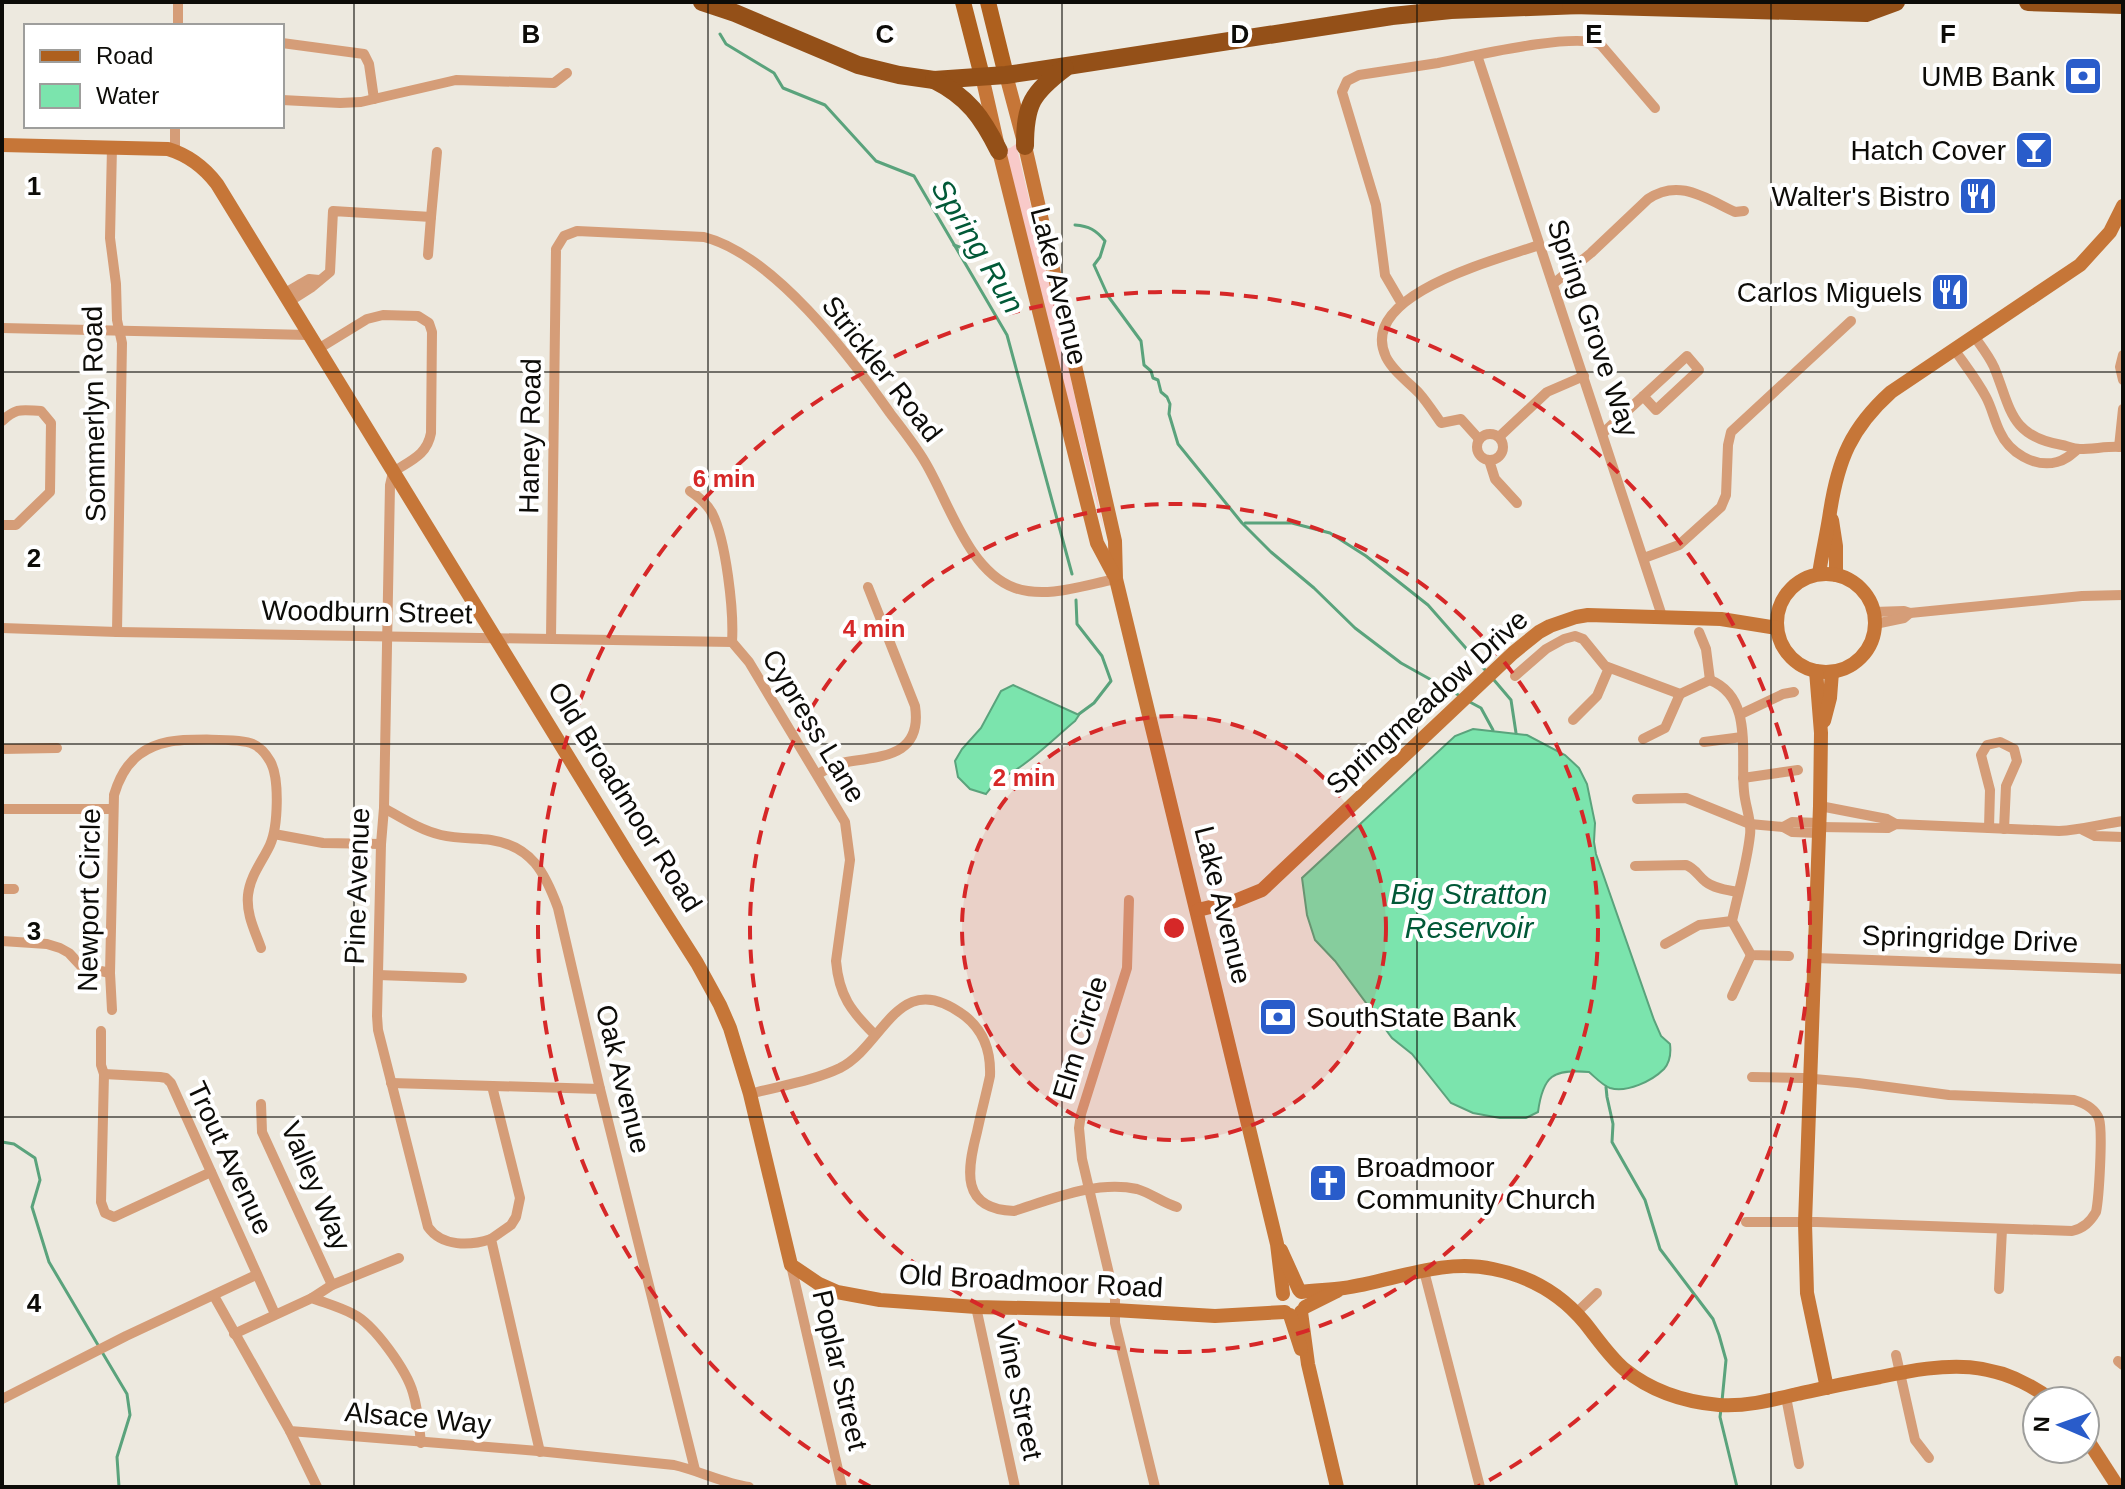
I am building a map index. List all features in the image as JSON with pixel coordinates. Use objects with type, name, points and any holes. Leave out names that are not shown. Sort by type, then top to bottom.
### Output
[{"type":"highway","points":[[702,2],[858,65],[934,80],[1006,75],[1392,16],[1451,10],[1601,4],[1866,13],[1896,2]]},
{"type":"highway","points":[[1500,2],[1581,5]]},
{"type":"highway","points":[[2028,2],[2123,5]]},
{"type":"highway","points":[[1025,146],[1025,118],[1031,103],[1037,92],[1067,66]]},
{"type":"highway","points":[[934,80],[967,101],[984,122],[999,151]]},
{"type":"main road","name":"Lake Avenue","points":[[963,2],[982,76]]},
{"type":"main road","name":"Lake Avenue","points":[[988,2],[1006,75]]},
{"type":"street","points":[[178,2],[178,24]]},
{"type":"street","points":[[1402,304],[1385,275],[1376,205],[1342,92],[1352,77],[1543,44],[1593,41],[1601,45],[1655,108]]},
{"type":"street","points":[[284,43],[364,54],[369,64],[374,99]]},
{"type":"street","name":"Spring Grove Way","points":[[1477,55],[1662,616]]},
{"type":"street","points":[[284,100],[351,103],[447,81],[554,83],[567,73]]},
{"type":"street","name":"Lake Avenue","points":[[1006,75],[1115,541],[1116,579],[1198,910],[1298,1342],[1308,1364],[1337,1487]]},
{"type":"street","name":"Lake Avenue","points":[[982,76],[1097,543],[1116,579]]},
{"type":"street","points":[[2,145],[159,148],[175,151],[175,128]]},
{"type":"street","name":"Sommerlyn Road","points":[[112,147],[110,223],[117,320],[122,343],[117,632]]},
{"type":"street","name":"Old Broadmoor Road","points":[[175,151],[197,164],[217,184],[697,963],[730,1028],[750,1094],[791,1265],[819,1284],[848,1295],[880,1300],[976,1307],[1215,1316],[1291,1307],[1344,1288],[1467,1265],[1512,1273],[1547,1289],[1576,1313],[1624,1369],[1660,1391],[1682,1399],[1737,1405],[1936,1366],[1955,1365],[1988,1370],[2028,1385]]},
{"type":"street","points":[[428,255],[437,152]]},
{"type":"street","points":[[1553,284],[1659,192],[1671,189],[1691,192],[1735,212],[1744,211]]},
{"type":"street","points":[[1836,575],[1831,499],[1840,462],[1855,431],[1891,392],[2080,265],[2116,236],[2123,206]]},
{"type":"street","points":[[288,297],[312,287],[330,272],[333,211],[431,217]]},
{"type":"street","name":"Strickler Road","points":[[564,236],[584,231],[704,237],[720,241],[747,256],[797,300],[860,371],[924,460],[968,544],[993,575],[1016,588],[1046,592],[1116,579]]},
{"type":"street","name":"Haney Road","points":[[551,638],[556,249],[564,236]]},
{"type":"street","points":[[1479,439],[1461,419],[1441,423],[1387,359],[1382,333],[1390,316],[1402,304],[1428,288],[1455,274],[1539,245]]},
{"type":"street","points":[[318,349],[375,316],[418,316],[429,323],[432,332],[429,444],[426,451],[393,472]]},
{"type":"street","points":[[1644,558],[1679,545],[1721,507],[1726,495],[1731,432],[1851,321]]},
{"type":"street","points":[[2,328],[309,335]]},
{"type":"street","points":[[1974,336],[1993,365],[2007,404],[2020,427],[2032,436],[2078,449],[2121,447],[2123,409]]},
{"type":"street","points":[[1954,349],[1980,386],[2011,448],[2028,459],[2046,463],[2057,462],[2078,449]]},
{"type":"street","points":[[2123,355],[2120,367],[2123,380]]},
{"type":"street","points":[[1603,433],[1643,396],[1687,356],[1699,370],[1656,410],[1643,396]]},
{"type":"street","points":[[1499,437],[1547,392],[1584,376]]},
{"type":"street","points":[[1993,411],[2007,404]]},
{"type":"street","points":[[2,421],[18,409],[41,411],[51,423],[50,492],[16,525],[2,525]]},
{"type":"street","points":[[1487,434],[1499,437],[1503,446],[1498,458],[1485,459],[1478,453],[1479,439],[1487,434]]},
{"type":"street","points":[[1489,460],[1495,479],[1517,503]]},
{"type":"street","name":"Pine Avenue","points":[[393,472],[390,485],[378,1030],[428,1227],[433,1235],[453,1242],[468,1244],[491,1239]]},
{"type":"street","name":"Cypress Lane","points":[[690,491],[702,500],[712,514],[718,532],[733,620],[732,642],[749,662],[843,816],[850,860],[836,961],[837,975],[846,1002],[875,1035]]},
{"type":"street","points":[[1819,574],[1831,509]]},
{"type":"street","points":[[1819,574],[1836,575],[1861,589],[1871,603],[1875,618],[1871,640],[1862,656],[1849,666],[1824,671],[1799,664],[1787,652],[1777,621],[1780,605],[1791,589],[1819,574]]},
{"type":"street","points":[[818,774],[837,764],[871,760],[895,753],[903,747],[915,728],[915,706],[868,587]]},
{"type":"street","points":[[1875,618],[1904,618],[1910,613],[2082,596],[2123,595]]},
{"type":"street","name":"Springmeadow Drive","points":[[1198,910],[1235,901],[1262,890],[1444,717],[1539,632],[1576,617],[1603,615],[1777,621]]},
{"type":"street","name":"Woodburn Street","points":[[2,628],[732,642]]},
{"type":"street","points":[[1699,632],[1706,649],[1710,680]]},
{"type":"street","points":[[1515,676],[1546,649],[1575,636],[1583,639],[1609,668],[1680,694]]},
{"type":"street","points":[[1573,720],[1597,696],[1609,668]]},
{"type":"street","points":[[1824,671],[1805,1223],[1806,1283],[1827,1388]]},
{"type":"street","points":[[1643,739],[1665,728],[1680,694],[1710,680],[1734,700],[1741,714],[1743,778],[1751,833],[1732,921],[1751,955]]},
{"type":"street","points":[[1741,714],[1794,692]]},
{"type":"street","points":[[1704,742],[1742,737]]},
{"type":"street","name":"Newport Circle","points":[[112,1010],[114,795],[123,772],[151,747],[171,741],[242,741],[264,752],[274,768],[274,834],[252,877],[248,893],[248,910],[261,948]]},
{"type":"street","points":[[1989,828],[1989,780],[1981,755],[1987,745],[2000,742],[2014,749],[2017,761],[2006,786],[2004,829]]},
{"type":"street","points":[[2,749],[57,748]]},
{"type":"street","points":[[1743,778],[1798,770]]},
{"type":"street","points":[[1637,799],[1686,798],[1750,824],[1783,827],[1792,822],[1819,828],[1888,828],[1896,824]]},
{"type":"street","points":[[1820,806],[1887,819],[1896,824],[2083,830],[2095,836],[2123,837]]},
{"type":"street","name":"Oak Avenue","points":[[384,808],[429,831],[507,844],[529,855],[550,885],[695,1470]]},
{"type":"street","points":[[2,809],[113,809]]},
{"type":"street","points":[[2083,830],[2093,825],[2123,821]]},
{"type":"street","points":[[274,834],[323,843],[381,844]]},
{"type":"street","points":[[1635,866],[1686,865],[1694,868],[1712,886],[1738,892]]},
{"type":"street","points":[[2,889],[14,889]]},
{"type":"street","name":"Elm Circle","points":[[1129,900],[1127,968],[1079,1128],[1082,1159],[1115,1299],[1115,1323],[1155,1487]]},
{"type":"street","points":[[1665,944],[1699,925],[1732,921]]},
{"type":"street","points":[[2,941],[47,944],[69,953],[82,967],[110,973]]},
{"type":"street","points":[[1751,955],[1789,956]]},
{"type":"street","points":[[1732,996],[1751,955]]},
{"type":"street","name":"Springridge Drive","points":[[1815,958],[2123,969]]},
{"type":"street","points":[[378,975],[462,978]]},
{"type":"street","points":[[750,1094],[838,1069],[860,1053],[886,1021],[907,1004],[931,1000],[953,1008],[974,1024],[982,1035],[990,1062],[990,1076],[969,1160],[972,1186],[983,1201],[1014,1211],[1090,1189],[1114,1187],[1134,1188],[1177,1207]]},
{"type":"street","points":[[101,1031],[104,1074],[101,1202],[105,1213],[114,1217],[211,1172]]},
{"type":"street","name":"Trout Avenue","points":[[104,1074],[160,1077],[171,1083],[275,1314]]},
{"type":"street","points":[[1746,1222],[2072,1231],[2089,1223],[2098,1205],[2099,1120],[2086,1105],[2074,1100],[1949,1095],[1858,1083],[1752,1077]]},
{"type":"street","points":[[391,1083],[600,1089]]},
{"type":"street","points":[[492,1086],[520,1198],[511,1225],[491,1239],[540,1452]]},
{"type":"street","points":[[2091,1109],[2102,1100]]},
{"type":"street","name":"Valley Way","points":[[261,1104],[262,1132],[332,1285]]},
{"type":"street","points":[[2089,1223],[2097,1233]]},
{"type":"street","points":[[1999,1289],[2002,1229]]},
{"type":"street","name":"Lake Avenue","points":[[1277,1244],[1306,1299],[1291,1307]]},
{"type":"street","points":[[234,1334],[312,1298],[332,1285],[399,1258]]},
{"type":"street","name":"Poplar Street","points":[[791,1265],[842,1487]]},
{"type":"street","points":[[1424,1271],[1480,1487]]},
{"type":"street","points":[[2,1399],[256,1275]]},
{"type":"street","name":"Old Broadmoor Road","points":[[1300,1291],[1344,1288]]},
{"type":"street","points":[[1576,1313],[1597,1293]]},
{"type":"street","points":[[214,1296],[290,1431],[317,1487]]},
{"type":"street","points":[[312,1298],[353,1314],[378,1335],[412,1389],[421,1443]]},
{"type":"street","name":"Vine Street","points":[[976,1307],[1015,1487]]},
{"type":"street","points":[[1896,1355],[1915,1440],[1929,1458]]},
{"type":"street","points":[[1786,1397],[1799,1464]]},
{"type":"street","name":"Alsace Way","points":[[290,1431],[674,1465],[749,1487]]},
{"type":"street","points":[[2101,1461],[2118,1487]]},
{"type":"shaded area","points":[[1016,144],[1105,534],[1057,360],[1005,148]]},
{"type":"water","points":[[1013,685],[1079,715],[986,794],[970,789],[958,777],[955,761],[981,728],[1001,691]]},
{"type":"water","name":"Big Stratton Reservoir","points":[[1473,729],[1527,735],[1565,755],[1579,768],[1587,784],[1595,823],[1596,854],[1654,1020],[1661,1036],[1670,1044],[1666,1066],[1646,1082],[1617,1089],[1604,1085],[1589,1072],[1567,1072],[1547,1082],[1538,1112],[1526,1118],[1500,1118],[1473,1113],[1451,1103],[1412,1054],[1392,1038],[1335,961],[1315,940],[1307,915],[1302,878],[1455,736]]},
{"type":"waterway","name":"Spring Run","points":[[720,34],[726,44],[774,73],[783,88],[825,105],[876,161],[914,176],[1007,335],[1072,574]]},
{"type":"waterway","points":[[1075,225],[1092,229],[1105,241],[1094,265],[1108,296],[1141,341],[1144,365],[1158,380],[1161,392],[1170,404],[1169,414],[1178,444],[1242,523],[1355,628],[1401,663],[1462,697]]},
{"type":"waterway","points":[[954,245],[985,257]]},
{"type":"waterway","points":[[1245,523],[1292,523],[1330,533],[1366,556],[1428,605],[1486,671]]},
{"type":"waterway","name":"Spring Run","points":[[1076,600],[1077,624],[1102,656],[1111,681],[1094,703],[1079,714]]},
{"type":"waterway","points":[[1494,680],[1511,700],[1516,733]]},
{"type":"waterway","points":[[1468,701],[1481,708],[1493,730]]},
{"type":"waterway","points":[[1606,1087],[1613,1124],[1612,1142],[1645,1200],[1660,1249],[1713,1319],[1719,1335],[1726,1360],[1722,1401]]},
{"type":"waterway","points":[[2,1142],[14,1144],[35,1158],[40,1180],[32,1207],[49,1262],[98,1345]]},
{"type":"waterway","points":[[102,1352],[127,1394],[130,1415],[117,1457],[119,1487]]},
{"type":"waterway","points":[[1721,1409],[1720,1417],[1737,1487]]},
{"type":"place","name":"UMB Bank","points":[[2083,76]]},
{"type":"place","name":"Hatch Cover","points":[[2034,150]]},
{"type":"place","name":"Walter's Bistro","points":[[1978,196]]},
{"type":"place","name":"Carlos Miguels","points":[[1950,292]]},
{"type":"place","name":"SouthState Bank","points":[[1278,1017]]},
{"type":"place","name":"Broadmoor Community Church","points":[[1328,1183]]}]
